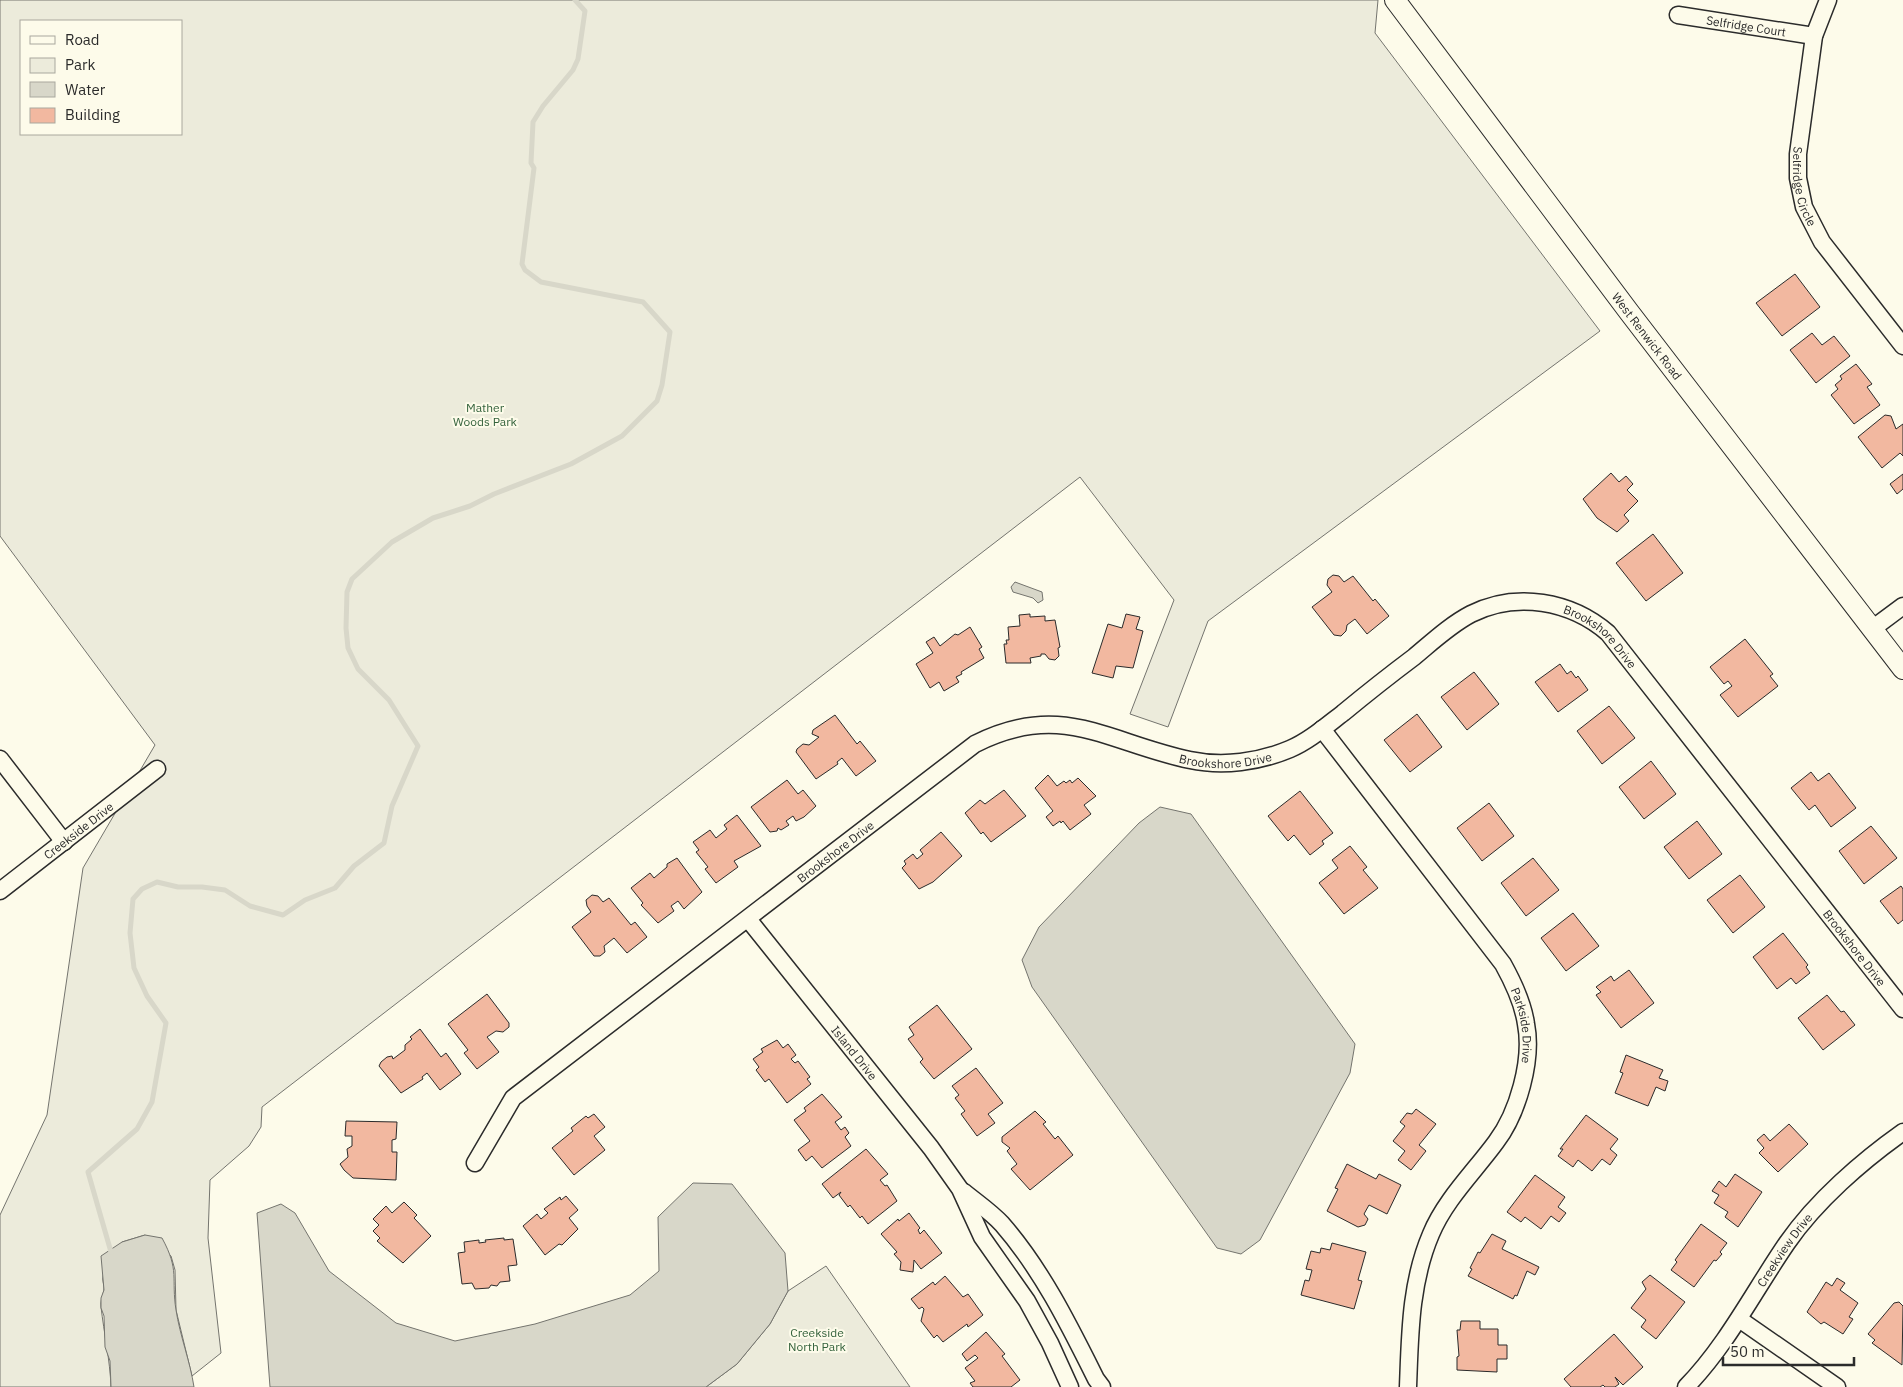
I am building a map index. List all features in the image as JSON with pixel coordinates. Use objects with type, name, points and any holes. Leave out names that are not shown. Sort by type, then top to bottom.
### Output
[{"type":"street","name":"West Renwick Road","points":[[1395,0],[1629,312],[1872,629],[1900,658]]},
{"type":"street","name":"Selfridge Circle","points":[[1828,0],[1814,36],[1798,154],[1798,178],[1804,207],[1822,242],[1903,346]]},
{"type":"street","name":"Selfridge Court","points":[[1678,15],[1814,36]]},
{"type":"street","name":"Brookshore Drive","points":[[475,1163],[513,1098],[748,919],[962,752],[988,738],[1005,732],[1036,726],[1071,726],[1088,729],[1191,761],[1244,762],[1278,754],[1301,743],[1322,729],[1456,623],[1482,609],[1524,601],[1544,602],[1580,613],[1595,622],[1621,647],[1903,1008]]},
{"type":"street","points":[[1872,629],[1903,606]]},
{"type":"street","name":"Parkside Drive","points":[[1322,729],[1503,964],[1514,985],[1527,1024],[1526,1074],[1517,1104],[1498,1140],[1456,1192],[1428,1241],[1418,1273],[1410,1314],[1408,1387]]},
{"type":"street","points":[[0,759],[64,842]]},
{"type":"street","name":"Creekside Drive","points":[[0,892],[157,769]]},
{"type":"street","name":"Island Drive","points":[[748,919],[931,1148],[960,1188],[982,1237],[1027,1301],[1050,1343],[1070,1387]]},
{"type":"street","name":"Creekview Drive","points":[[1686,1387],[1699,1373],[1739,1319],[1788,1241],[1833,1190],[1903,1132]]},
{"type":"street","name":"Island Drive","points":[[960,1188],[1001,1223],[1036,1271],[1066,1317],[1102,1387]]},
{"type":"street","points":[[1739,1319],[1837,1387]]},
{"type":"green space","name":"Mather Woods Park","points":[[0,0],[1378,0],[1375,33],[1600,331],[1208,621],[1168,727],[1130,714],[1174,600],[1080,477],[262,1107],[261,1127],[249,1146],[210,1180],[208,1238],[221,1353],[192,1376],[176,1310],[175,1270],[171,1256],[145,1235],[122,1242],[104,1272],[101,1307],[111,1387],[0,1387],[0,1215],[47,1115],[83,868],[155,745],[0,536]]},
{"type":"green space","name":"Creekside North Park","points":[[826,1266],[910,1387],[706,1387],[737,1364],[770,1324],[788,1291]]},
{"type":"water","points":[[1015,582],[1042,592],[1043,600],[1038,603],[1033,598],[1013,592],[1011,587]]},
{"type":"water","points":[[1160,807],[1191,814],[1355,1044],[1350,1073],[1260,1240],[1241,1254],[1217,1248],[1032,987],[1022,960],[1039,927],[1139,823]]},
{"type":"water","points":[[693,1183],[732,1184],[785,1253],[788,1291],[770,1324],[737,1364],[706,1387],[270,1387],[257,1213],[281,1204],[295,1213],[329,1271],[396,1323],[455,1341],[535,1324],[630,1295],[659,1271],[658,1217]]},
{"type":"water","points":[[145,1235],[162,1238],[168,1249],[174,1274],[176,1310],[194,1387],[111,1387],[110,1361],[105,1347],[104,1316],[101,1308],[101,1298],[104,1290],[101,1256],[122,1242]]},
{"type":"building","points":[[1795,274],[1820,307],[1782,336],[1756,303]]},
{"type":"building","points":[[1812,333],[1822,345],[1834,336],[1850,356],[1816,383],[1790,350]]},
{"type":"building","points":[[1856,364],[1872,384],[1867,387],[1880,405],[1854,424],[1831,395],[1838,389],[1835,385],[1842,379],[1840,376]]},
{"type":"building","points":[[1885,415],[1891,416],[1896,429],[1903,424],[1903,456],[1900,453],[1882,468],[1858,437]]},
{"type":"building","points":[[1611,473],[1619,482],[1626,476],[1633,484],[1627,490],[1638,501],[1624,515],[1629,521],[1617,532],[1597,518],[1583,499]]},
{"type":"building","points":[[1903,474],[1903,489],[1897,494],[1890,484]]},
{"type":"building","points":[[1653,534],[1683,573],[1646,601],[1616,563]]},
{"type":"building","points":[[1333,575],[1339,576],[1344,582],[1353,576],[1373,601],[1375,599],[1389,616],[1367,634],[1355,619],[1347,625],[1346,631],[1341,636],[1334,635],[1312,607],[1332,592],[1327,585],[1328,579]]},
{"type":"building","points":[[1030,614],[1030,617],[1045,616],[1045,621],[1055,620],[1060,647],[1058,648],[1059,656],[1055,660],[1049,659],[1045,654],[1041,654],[1041,656],[1030,658],[1031,663],[1006,663],[1004,644],[1007,644],[1006,640],[1009,640],[1008,627],[1020,626],[1019,615]]},
{"type":"building","points":[[1126,614],[1140,617],[1136,629],[1143,631],[1133,668],[1116,666],[1113,678],[1092,673],[1108,624],[1122,628]]},
{"type":"building","points":[[970,627],[982,647],[979,649],[984,658],[961,672],[962,674],[956,677],[959,682],[944,691],[939,682],[930,688],[916,664],[933,653],[926,642],[934,637],[940,646],[955,634],[958,635]]},
{"type":"building","points":[[1745,639],[1773,674],[1770,676],[1778,686],[1738,717],[1720,695],[1732,686],[1728,681],[1724,684],[1710,667]]},
{"type":"building","points":[[1560,664],[1567,674],[1571,671],[1576,678],[1578,676],[1588,690],[1558,712],[1535,682]]},
{"type":"building","points":[[1474,672],[1499,704],[1467,730],[1441,697]]},
{"type":"building","points":[[1609,706],[1635,738],[1602,764],[1577,731]]},
{"type":"building","points":[[1417,714],[1442,747],[1410,772],[1384,740]]},
{"type":"building","points":[[835,715],[857,744],[860,741],[876,761],[856,776],[842,758],[837,762],[838,764],[816,779],[796,752],[803,744],[809,745],[819,737],[812,734],[813,730]]},
{"type":"building","points":[[1651,761],[1676,794],[1644,819],[1619,787]]},
{"type":"building","points":[[1811,772],[1818,781],[1829,773],[1856,808],[1831,827],[1815,805],[1809,810],[1791,788]]},
{"type":"building","points":[[1048,775],[1057,786],[1064,781],[1066,783],[1070,780],[1072,783],[1078,778],[1096,796],[1084,805],[1091,814],[1070,830],[1063,821],[1053,826],[1046,817],[1053,811],[1035,788]]},
{"type":"building","points":[[787,780],[798,794],[803,790],[816,806],[804,817],[796,821],[793,816],[786,821],[789,825],[781,830],[778,828],[777,831],[770,832],[751,807]]},
{"type":"building","points":[[1004,790],[1026,816],[991,842],[983,832],[981,834],[965,813],[980,800],[985,804]]},
{"type":"building","points":[[1300,791],[1333,833],[1322,841],[1324,844],[1310,855],[1294,835],[1288,841],[1268,816]]},
{"type":"building","points":[[1489,803],[1514,836],[1482,861],[1457,828]]},
{"type":"building","points":[[737,815],[761,846],[734,861],[738,867],[716,883],[705,869],[708,867],[696,852],[699,850],[693,842],[710,830],[716,838],[727,829],[724,825]]},
{"type":"building","points":[[1697,821],[1722,854],[1689,879],[1664,847]]},
{"type":"building","points":[[1871,826],[1897,858],[1864,884],[1839,851]]},
{"type":"building","points":[[941,832],[962,856],[933,882],[919,889],[902,868],[906,864],[904,861],[913,854],[917,859],[923,854],[920,850]]},
{"type":"building","points":[[1350,846],[1367,867],[1363,870],[1378,888],[1344,914],[1319,883],[1338,868],[1332,860]]},
{"type":"building","points":[[677,858],[702,892],[684,909],[678,901],[671,906],[674,911],[658,923],[641,905],[643,903],[631,888],[650,873],[654,878],[667,867],[667,864]]},
{"type":"building","points":[[1533,858],[1559,890],[1526,916],[1501,883]]},
{"type":"building","points":[[1740,875],[1765,907],[1733,933],[1707,900]]},
{"type":"building","points":[[1901,886],[1903,889],[1903,920],[1898,924],[1880,901]]},
{"type":"building","points":[[592,895],[598,896],[603,902],[609,898],[631,925],[635,922],[647,937],[627,953],[614,938],[604,946],[605,952],[600,956],[594,956],[572,927],[591,912],[586,900]]},
{"type":"building","points":[[1573,913],[1599,946],[1566,971],[1541,938]]},
{"type":"building","points":[[1783,933],[1808,965],[1806,967],[1810,973],[1796,984],[1791,978],[1777,989],[1753,957]]},
{"type":"building","points":[[1629,970],[1654,1003],[1621,1028],[1596,995],[1601,992],[1596,987],[1611,976],[1614,981]]},
{"type":"building","points":[[487,994],[509,1023],[509,1027],[503,1032],[496,1031],[487,1037],[499,1052],[477,1069],[464,1053],[468,1050],[448,1024]]},
{"type":"building","points":[[1827,995],[1841,1012],[1844,1011],[1855,1025],[1823,1050],[1798,1018]]},
{"type":"building","points":[[937,1005],[972,1049],[934,1079],[920,1062],[923,1059],[908,1039],[914,1035],[909,1027]]},
{"type":"building","points":[[420,1029],[441,1057],[446,1053],[461,1074],[440,1090],[427,1073],[422,1077],[423,1079],[401,1093],[379,1066],[387,1057],[392,1056],[393,1059],[405,1050],[405,1045],[412,1039],[410,1037]]},
{"type":"building","points":[[777,1040],[783,1048],[788,1044],[796,1055],[791,1059],[795,1063],[798,1061],[810,1077],[807,1079],[811,1084],[787,1103],[769,1079],[765,1082],[756,1070],[759,1067],[753,1059],[763,1052],[761,1049]]},
{"type":"building","points":[[1626,1055],[1663,1070],[1659,1078],[1668,1081],[1665,1091],[1656,1087],[1648,1106],[1615,1093],[1623,1073],[1620,1072]]},
{"type":"building","points":[[976,1068],[1003,1103],[988,1114],[995,1123],[977,1136],[961,1114],[965,1111],[955,1098],[959,1095],[952,1086]]},
{"type":"building","points":[[822,1094],[842,1117],[835,1122],[841,1130],[845,1127],[849,1133],[845,1137],[851,1146],[822,1168],[812,1156],[806,1161],[798,1150],[810,1141],[794,1120],[806,1111],[804,1108]]},
{"type":"building","points":[[1416,1109],[1436,1124],[1419,1145],[1426,1151],[1411,1170],[1398,1160],[1405,1151],[1393,1141],[1405,1126],[1400,1122],[1407,1113],[1412,1114]]},
{"type":"building","points":[[1035,1111],[1046,1122],[1043,1124],[1055,1139],[1058,1136],[1073,1155],[1030,1190],[1011,1169],[1017,1164],[1007,1151],[1010,1148],[1002,1142],[1002,1137]]},
{"type":"building","points":[[594,1114],[605,1127],[594,1136],[605,1150],[574,1175],[552,1148],[573,1131],[571,1128],[586,1116],[588,1118]]},
{"type":"building","points":[[1586,1115],[1618,1139],[1610,1149],[1617,1155],[1610,1165],[1602,1159],[1592,1171],[1578,1160],[1573,1167],[1558,1156],[1563,1149],[1560,1149]]},
{"type":"building","points":[[346,1121],[397,1122],[396,1139],[392,1140],[392,1152],[397,1152],[396,1180],[353,1178],[344,1170],[340,1164],[348,1157],[347,1149],[352,1146],[352,1136],[345,1136]]},
{"type":"building","points":[[1789,1124],[1808,1144],[1778,1172],[1759,1153],[1764,1148],[1757,1140],[1764,1134],[1770,1141]]},
{"type":"building","points":[[866,1149],[888,1174],[880,1180],[885,1186],[887,1185],[897,1201],[868,1224],[862,1216],[860,1218],[850,1205],[848,1207],[839,1195],[841,1192],[833,1198],[822,1184]]},
{"type":"building","points":[[1347,1164],[1376,1179],[1379,1174],[1401,1185],[1387,1214],[1369,1205],[1364,1214],[1368,1219],[1365,1225],[1358,1227],[1327,1211],[1338,1189],[1335,1188]]},
{"type":"building","points":[[1735,1174],[1762,1192],[1738,1227],[1725,1217],[1728,1212],[1714,1203],[1719,1195],[1712,1191],[1719,1181],[1726,1187]]},
{"type":"building","points":[[1535,1175],[1565,1197],[1558,1207],[1566,1213],[1559,1222],[1551,1216],[1541,1229],[1525,1217],[1521,1222],[1507,1212]]},
{"type":"building","points":[[566,1196],[578,1210],[569,1218],[578,1229],[562,1245],[559,1244],[545,1255],[523,1226],[537,1214],[541,1219],[548,1213],[544,1209],[560,1197],[561,1200]]},
{"type":"building","points":[[404,1202],[417,1215],[414,1218],[431,1236],[403,1263],[377,1241],[380,1238],[373,1231],[379,1225],[373,1219],[386,1206],[392,1213]]},
{"type":"building","points":[[909,1213],[920,1228],[918,1230],[920,1234],[924,1230],[942,1253],[921,1269],[914,1260],[913,1272],[900,1270],[901,1262],[894,1254],[897,1252],[881,1234],[898,1219],[899,1221]]},
{"type":"building","points":[[1701,1224],[1727,1243],[1720,1252],[1722,1254],[1716,1261],[1714,1260],[1694,1287],[1671,1270],[1677,1262],[1675,1260]]},
{"type":"building","points":[[1492,1234],[1506,1241],[1502,1249],[1539,1267],[1535,1275],[1527,1271],[1517,1296],[1515,1295],[1513,1299],[1468,1276],[1478,1252],[1480,1253]]},
{"type":"building","points":[[504,1238],[504,1240],[513,1239],[517,1265],[508,1266],[510,1281],[500,1282],[497,1286],[491,1285],[489,1288],[475,1289],[472,1283],[462,1284],[458,1253],[465,1252],[464,1242],[479,1240],[479,1243],[486,1242],[485,1240]]},
{"type":"building","points":[[1332,1243],[1366,1252],[1358,1280],[1362,1281],[1354,1309],[1301,1295],[1305,1280],[1309,1281],[1312,1270],[1306,1269],[1311,1251],[1320,1253],[1321,1248],[1330,1250]]},
{"type":"building","points":[[1650,1275],[1685,1302],[1656,1339],[1641,1327],[1646,1320],[1631,1308],[1646,1289],[1642,1282]]},
{"type":"building","points":[[945,1276],[963,1297],[968,1294],[983,1315],[968,1327],[967,1324],[943,1342],[937,1335],[934,1338],[921,1321],[924,1309],[922,1307],[919,1309],[911,1299],[933,1282],[935,1285]]},
{"type":"building","points":[[1837,1278],[1845,1283],[1840,1290],[1858,1303],[1849,1317],[1853,1319],[1843,1334],[1824,1322],[1821,1324],[1807,1312],[1826,1282],[1832,1286]]},
{"type":"building","points":[[1899,1302],[1903,1306],[1902,1365],[1872,1343],[1875,1340],[1868,1334],[1894,1303]]},
{"type":"building","points":[[1461,1321],[1480,1321],[1480,1329],[1498,1329],[1498,1345],[1507,1345],[1507,1359],[1497,1359],[1497,1372],[1457,1370],[1457,1357],[1459,1356],[1457,1330],[1460,1330]]},
{"type":"building","points":[[986,1332],[1005,1354],[1002,1356],[1020,1380],[1011,1387],[973,1387],[970,1383],[975,1381],[965,1368],[978,1358],[975,1355],[967,1361],[962,1354]]},
{"type":"building","points":[[1614,1334],[1643,1367],[1623,1385],[1615,1377],[1619,1384],[1615,1387],[1605,1387],[1603,1385],[1600,1387],[1571,1387],[1564,1379]]},
{"type":"waterway","points":[[111,1252],[88,1172],[137,1129],[152,1102],[166,1023],[147,996],[134,968],[130,933],[133,899],[142,889],[157,882],[178,887],[202,887],[225,890],[250,906],[283,915],[305,900],[335,888],[354,866],[384,843],[392,806],[418,746],[389,700],[358,669],[348,648],[346,628],[347,592],[352,579],[392,542],[433,518],[470,506],[494,494],[571,464],[622,436],[657,401],[662,385],[670,332],[643,302],[541,282],[525,270],[522,264],[534,168],[531,163],[533,122],[543,106],[573,70],[578,59],[585,11],[575,0]]}]
